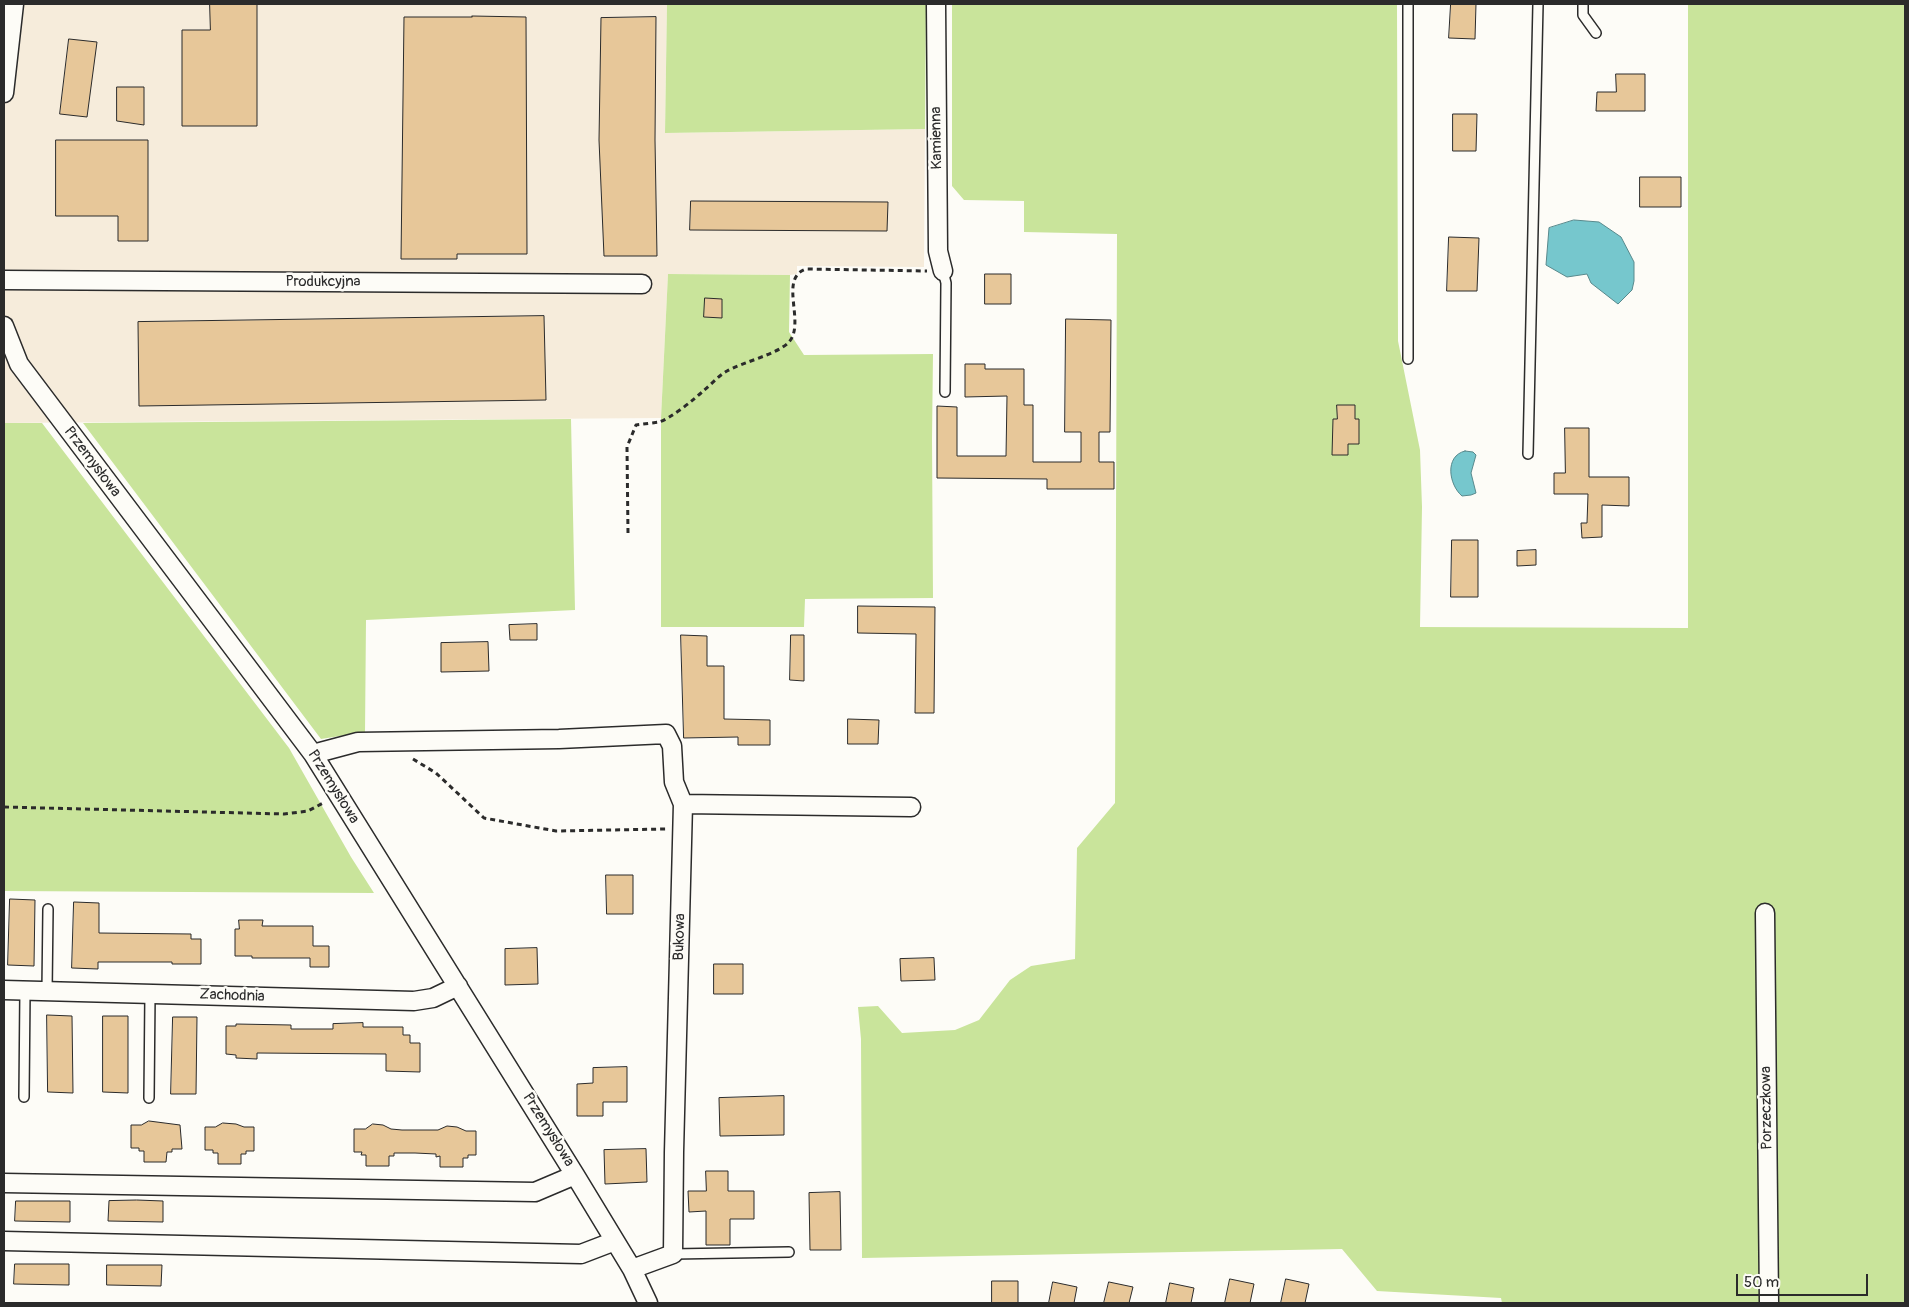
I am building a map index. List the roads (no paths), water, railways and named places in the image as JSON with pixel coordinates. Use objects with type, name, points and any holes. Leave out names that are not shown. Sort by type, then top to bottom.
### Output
[{"type":"street","points":[[4,93],[14,4]]},
{"type":"street","name":"Kamienna","points":[[936,4],[938,251],[943,271]]},
{"type":"street","name":"Produkcyjna","points":[[4,280],[642,284]]},
{"type":"street","name":"Przemysłowa","points":[[4,326],[19,364],[313,754],[575,1175],[632,1270],[648,1303]]},
{"type":"street","points":[[313,754],[358,742],[549,739],[666,734],[672,746],[674,782],[683,804],[911,807]]},
{"type":"street","name":"Bukowa","points":[[673,1254],[683,804]]},
{"type":"street","name":"Porzeczkowa","points":[[1765,913],[1769,1303]]},
{"type":"street","name":"Zachodnia","points":[[4,990],[414,1001],[433,998],[458,986]]},
{"type":"street","points":[[4,1183],[536,1192],[575,1175]]},
{"type":"street","points":[[4,1241],[581,1254],[615,1241]]},
{"type":"street","points":[[632,1270],[673,1254]]},
{"type":"lane","points":[[1408,4],[1408,358]]},
{"type":"lane","points":[[1528,454],[1538,4]]},
{"type":"lane","points":[[1583,4],[1583,15],[1596,33]]},
{"type":"lane","points":[[943,271],[946,283],[945,392]]},
{"type":"lane","points":[[47,991],[48,909]]},
{"type":"lane","points":[[24,1097],[25,991]]},
{"type":"lane","points":[[150,994],[150,1098]]},
{"type":"lane","points":[[673,1254],[789,1252]]},
{"type":"water","points":[[1574,220],[1599,222],[1621,237],[1634,262],[1634,281],[1632,290],[1618,304],[1591,283],[1587,274],[1567,277],[1546,265],[1549,228]]},
{"type":"water","points":[[1465,451],[1473,452],[1476,455],[1471,473],[1476,493],[1462,496],[1454,485],[1451,465],[1458,454]]}]
